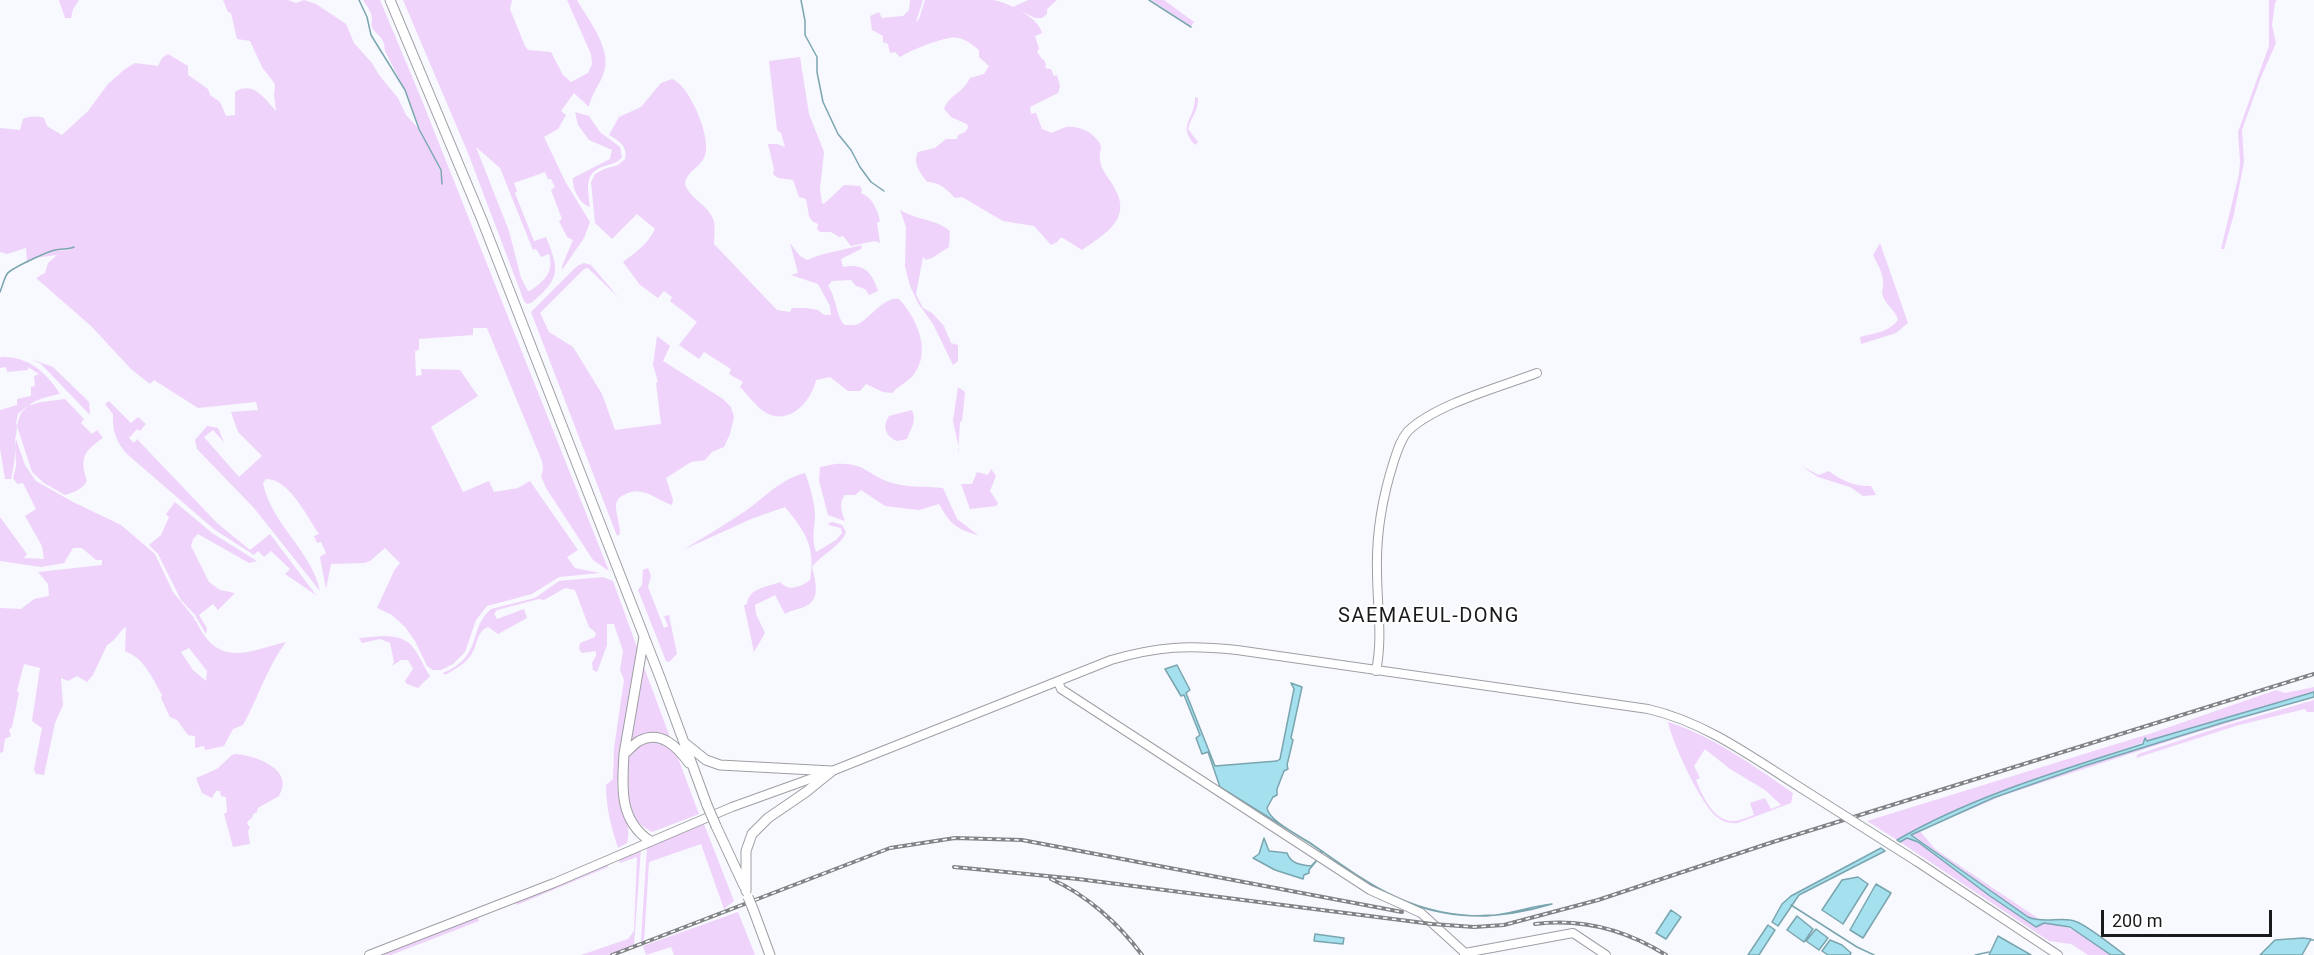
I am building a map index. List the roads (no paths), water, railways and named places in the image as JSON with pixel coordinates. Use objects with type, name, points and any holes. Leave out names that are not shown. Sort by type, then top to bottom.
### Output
[{"type":"highway","points":[[390,0],[482,220],[686,744],[707,805],[747,894],[770,955]]},
{"type":"highway","points":[[644,638],[624,754],[622,781],[624,807],[638,832],[648,843]]},
{"type":"highway","points":[[624,754],[639,741],[661,738],[680,750],[696,775]]},
{"type":"highway","points":[[686,744],[706,760],[720,765],[832,771]]},
{"type":"highway","points":[[747,894],[746,851],[752,834],[768,818],[832,771]]},
{"type":"main road","points":[[1376,671],[1380,649],[1376,549],[1379,522],[1382,500],[1402,438],[1414,426],[1436,412],[1537,373]]},
{"type":"main road","points":[[369,955],[554,883],[732,807],[832,771],[1058,681],[1133,653],[1154,648],[1190,646],[1237,650],[1664,712],[1701,726],[1916,861],[2056,954],[2066,955]]},
{"type":"main road","points":[[1058,681],[1061,689],[1370,890],[1421,913],[1464,954],[1572,933],[1606,955]]},
{"type":"water","points":[[1177,665],[1190,690],[1186,693],[1215,766],[1280,759],[1294,689],[1291,683],[1302,687],[1291,738],[1293,740],[1288,769],[1284,771],[1277,795],[1273,797],[1267,808],[1269,813],[1286,828],[1312,844],[1373,885],[1413,904],[1431,910],[1420,907],[1377,889],[1323,852],[1320,853],[1321,851],[1308,842],[1220,787],[1208,752],[1202,754],[1196,738],[1200,735],[1184,695],[1181,696],[1165,669]]},
{"type":"water","points":[[2314,692],[2314,697],[2084,766],[1993,798],[1911,835],[2028,917],[2038,920],[2076,921],[2125,955],[2111,955],[2070,927],[2044,923],[2036,927],[1918,842],[1907,838],[1900,842],[1897,840],[1986,797],[2143,744],[2145,738],[2147,741]]},
{"type":"water","points":[[1264,838],[1269,851],[1287,853],[1291,860],[1297,863],[1311,866],[1318,859],[1303,879],[1275,870],[1253,858],[1259,854]]},
{"type":"water","points":[[1881,848],[1885,851],[1799,895],[1778,926],[1772,922],[1782,904],[1791,896]]},
{"type":"water","points":[[1858,877],[1868,884],[1843,924],[1822,910],[1842,880]]},
{"type":"water","points":[[1876,884],[1891,893],[1863,938],[1850,930]]},
{"type":"water","points":[[1552,904],[1529,910],[1498,915],[1536,907]]},
{"type":"water","points":[[1671,910],[1681,917],[1666,939],[1656,933]]},
{"type":"water","points":[[1797,916],[1813,929],[1804,942],[1787,930]]},
{"type":"water","points":[[1768,925],[1775,930],[1759,955],[1748,955]]},
{"type":"water","points":[[1816,929],[1828,938],[1819,950],[1806,941]]},
{"type":"water","points":[[1315,934],[1344,938],[1343,944],[1314,941]]},
{"type":"water","points":[[1998,936],[2031,955],[1989,955]]},
{"type":"water","points":[[2311,939],[2302,955],[2260,955],[2275,940]]},
{"type":"water","points":[[1830,940],[1842,945],[1851,953],[1850,955],[1828,955],[1822,951]]},
{"type":"waterway","points":[[359,0],[367,17],[371,35],[405,90],[419,129],[441,170],[442,184]]},
{"type":"waterway","points":[[801,0],[805,35],[817,57],[817,72],[823,102],[838,134],[851,150],[860,167],[871,182],[884,191]]},
{"type":"waterway","points":[[1149,0],[1191,27]]},
{"type":"waterway","points":[[0,292],[7,274],[15,268],[51,251],[74,247]]},
{"type":"waterway","points":[[1791,905],[1857,947],[1874,955]]},
{"type":"waterway","points":[[1975,955],[1989,952]]},
{"type":"railway","points":[[954,867],[1078,879],[1432,924],[1474,927],[1504,925],[1598,900],[1773,842],[2314,674]]},
{"type":"railway","points":[[612,955],[890,848],[955,838],[1022,840],[1402,912]]},
{"type":"railway","points":[[1051,879],[1077,893],[1101,911],[1142,955]]},
{"type":"railway","points":[[1535,924],[1570,923],[1604,928],[1635,939],[1666,955]]},
{"type":"district","name":"SAEMAEUL-DONG","points":[[1429,617]]}]
